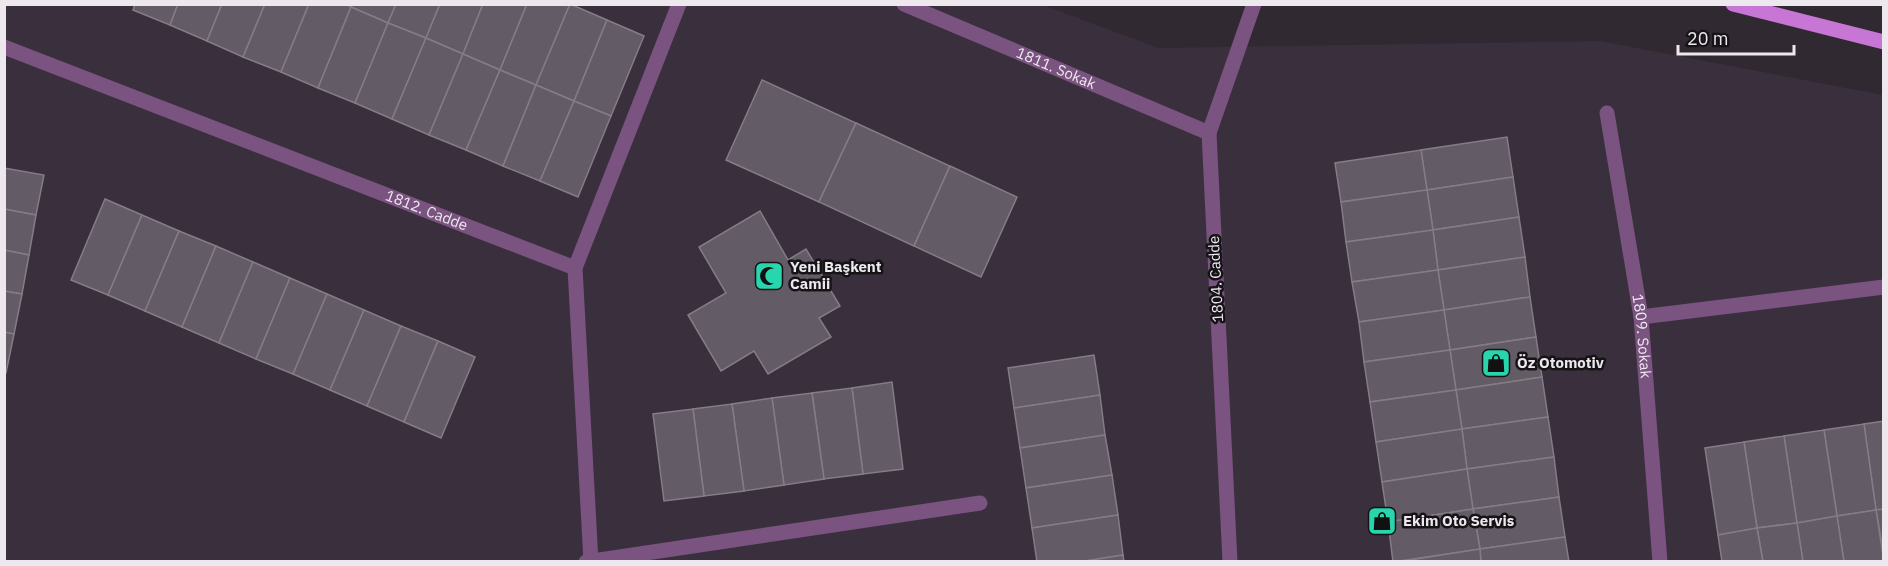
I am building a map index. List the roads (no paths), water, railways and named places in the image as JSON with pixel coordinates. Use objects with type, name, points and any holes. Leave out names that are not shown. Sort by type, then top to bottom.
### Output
[{"type":"main road","points":[[1733,4],[1884,42]]},
{"type":"street","points":[[591,561],[575,268],[679,4]]},
{"type":"street","name":"1811. Sokak","points":[[904,4],[1209,133]]},
{"type":"street","name":"1804. Cadde","points":[[1230,561],[1209,133],[1254,4]]},
{"type":"street","name":"1812. Cadde","points":[[4,46],[575,268]]},
{"type":"street","name":"1809. Sokak","points":[[1607,113],[1641,317],[1660,561]]},
{"type":"street","points":[[1641,317],[1884,287]]},
{"type":"street","points":[[585,561],[980,503]]},
{"type":"place","name":"Yeni Başkent Camii","points":[[769,276]]},
{"type":"place","name":"Öz Otomotiv","points":[[1496,363]]},
{"type":"place","name":"Ekim Oto Servis","points":[[1382,521]]}]
